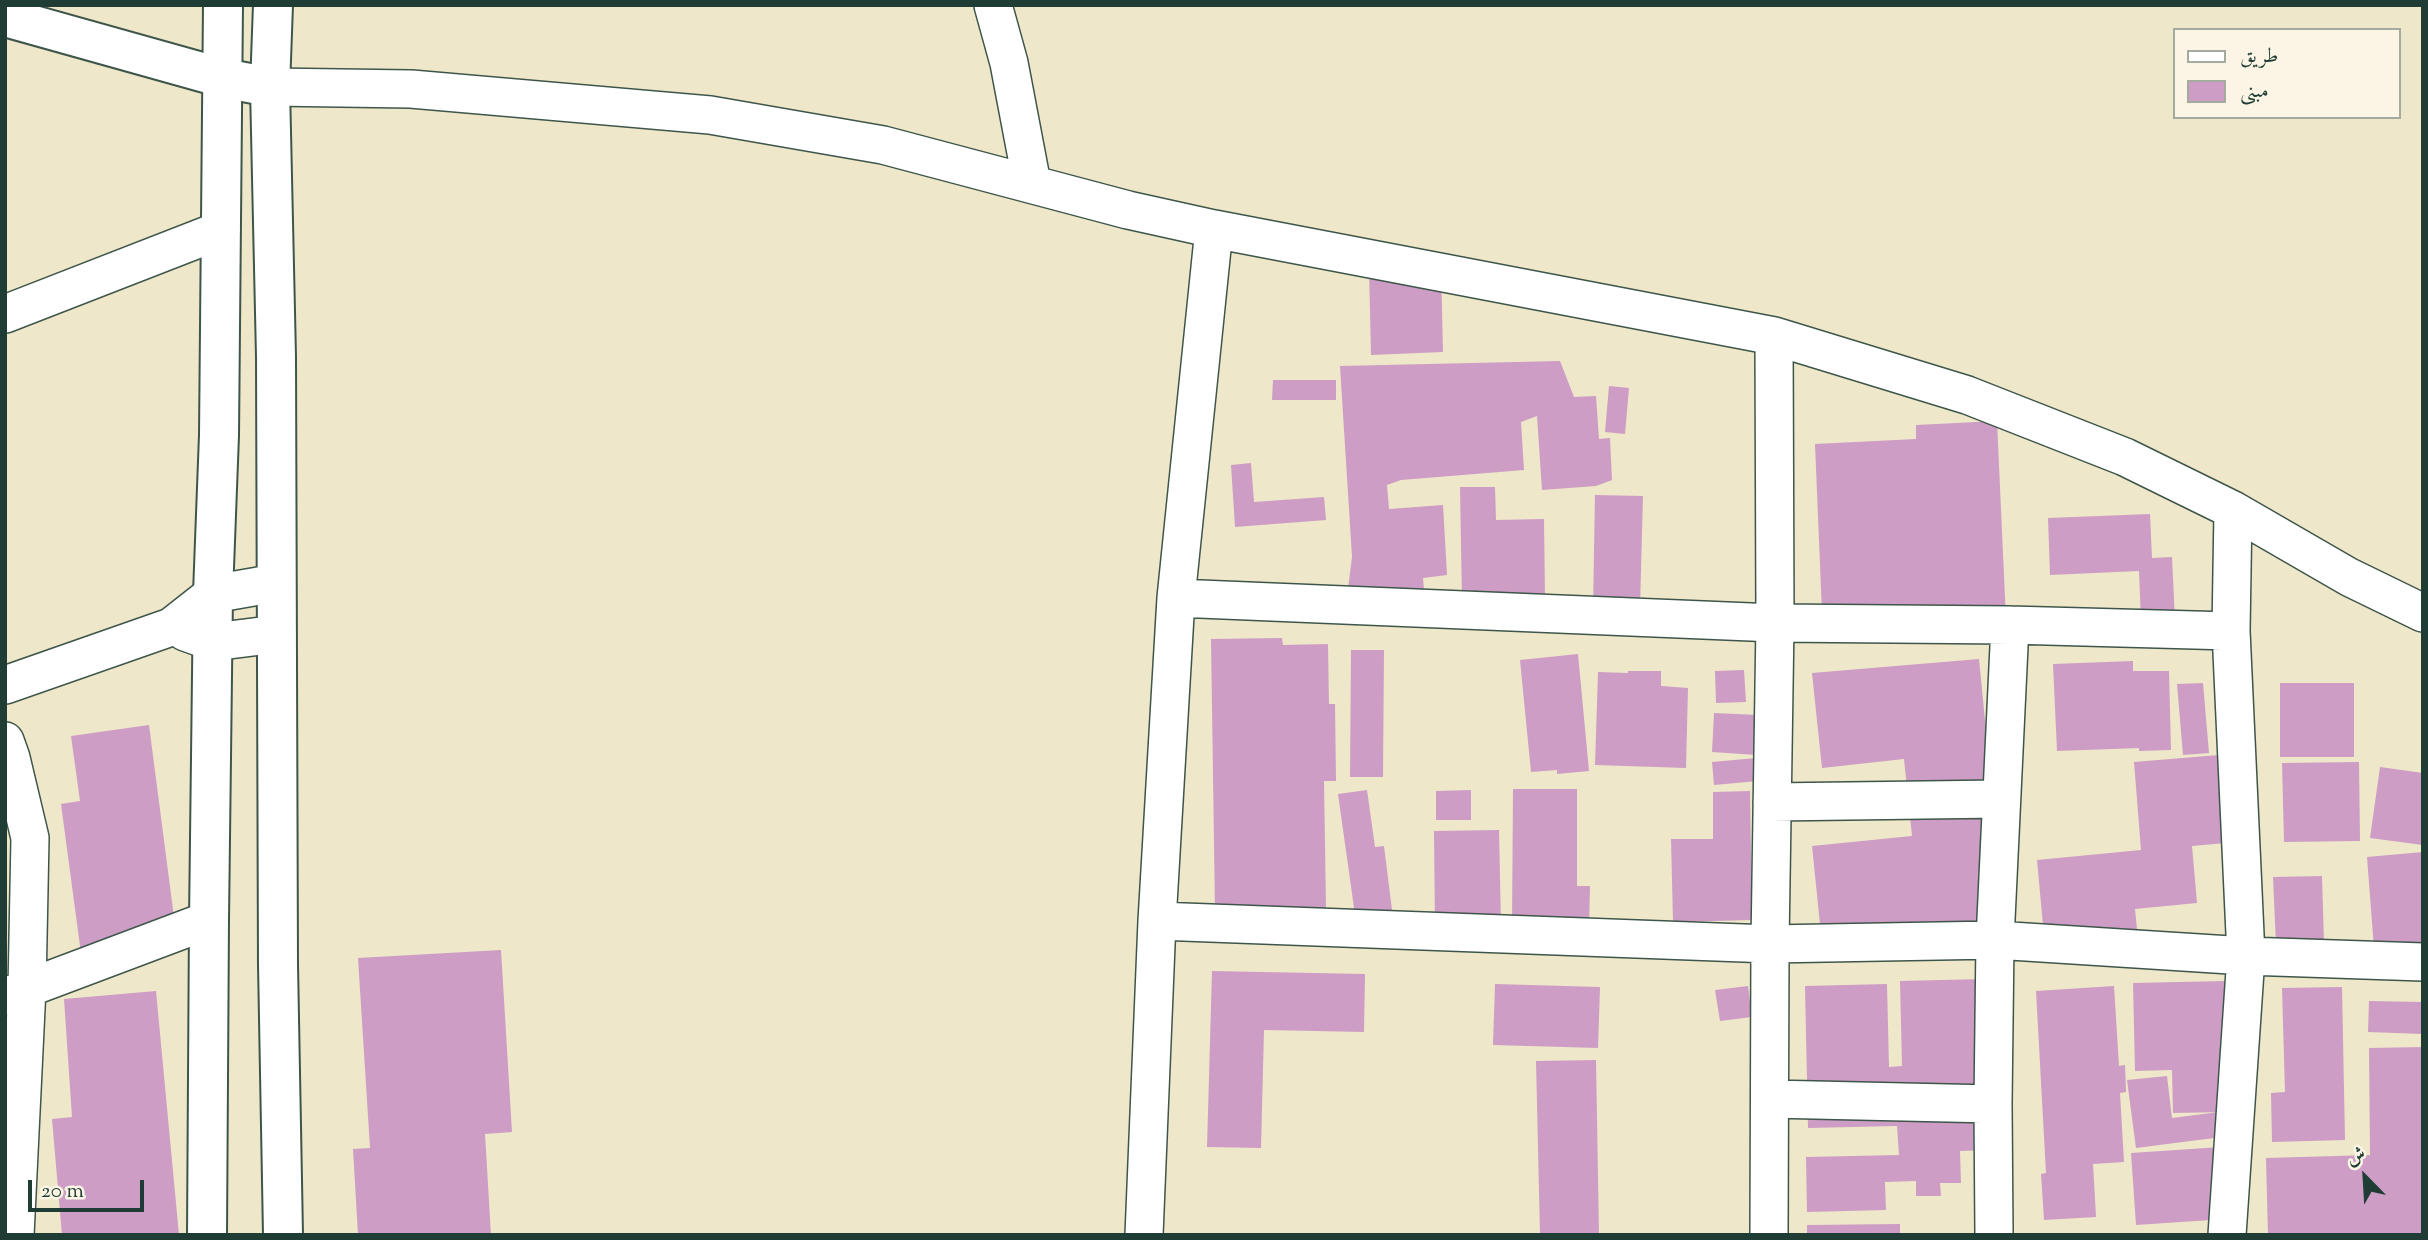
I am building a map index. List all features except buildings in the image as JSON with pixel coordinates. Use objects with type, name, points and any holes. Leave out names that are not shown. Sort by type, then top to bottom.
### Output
[{"type":"main road","points":[[207,1235],[213,594],[219,435],[223,5]]},
{"type":"main road","points":[[273,5],[271,88],[276,357],[278,950],[283,1235]]},
{"type":"main road","points":[[5,17],[223,78],[271,88]]},
{"type":"street","points":[[993,5],[1009,63],[1032,184]]},
{"type":"street","points":[[271,88],[411,89],[709,115],[883,145],[1128,210],[1214,229],[1774,336],[1967,395],[2125,457],[2233,510],[2349,577],[2423,613]]},
{"type":"street","points":[[1144,1235],[1157,921],[1176,598],[1214,229]]},
{"type":"street","points":[[5,314],[221,230]]},
{"type":"street","points":[[1769,1235],[1775,624],[1774,336]]},
{"type":"street","points":[[2227,1235],[2246,956],[2231,631],[2233,510]]},
{"type":"street","points":[[5,685],[171,627],[213,594],[276,583]]},
{"type":"street","points":[[1176,598],[1775,624],[2010,625],[2231,631]]},
{"type":"street","points":[[1994,1235],[1995,940],[2010,625]]},
{"type":"street","points":[[171,627],[213,642],[277,634]]},
{"type":"street","points":[[5,741],[12,758],[30,838],[16,992],[15,1235]]},
{"type":"street","points":[[1772,802],[2001,799]]},
{"type":"street","points":[[16,992],[209,920]]},
{"type":"street","points":[[1157,921],[1770,944],[1995,940],[2246,956],[2423,962]]},
{"type":"street","points":[[1770,1098],[1993,1104]]}]
